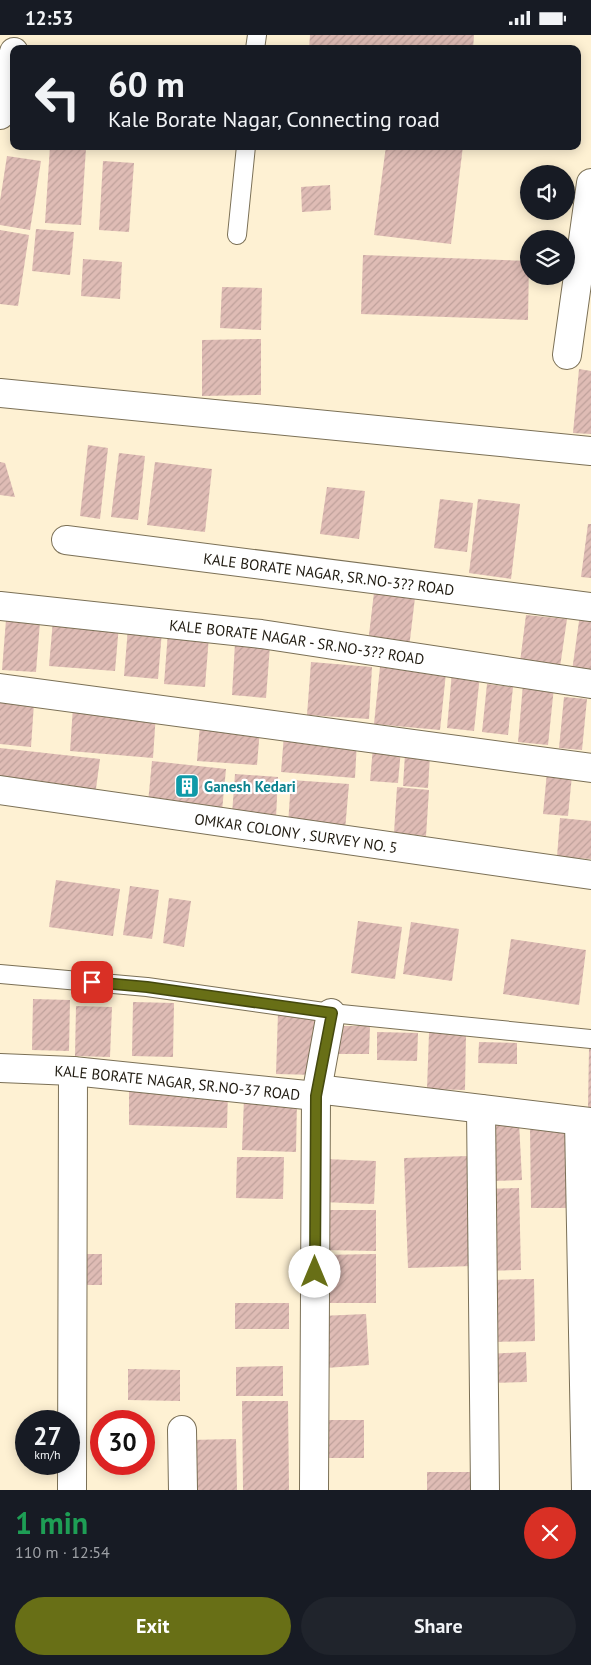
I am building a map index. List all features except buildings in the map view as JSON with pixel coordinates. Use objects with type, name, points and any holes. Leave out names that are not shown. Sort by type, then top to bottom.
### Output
[{"type":"street","points":[[0,115],[10,69]]},
{"type":"street","points":[[567,355],[584,283],[591,183]]},
{"type":"street","points":[[0,393],[591,451]]},
{"type":"street","name":"KALE BORATE NAGAR, SR.NO-3?? ROAD","points":[[66,540],[591,607]]},
{"type":"street","name":"KALE BORATE NAGAR - SR.NO-3?? ROAD","points":[[0,606],[261,634],[591,684]]},
{"type":"street","points":[[0,688],[591,768]]},
{"type":"street","name":"OMKAR COLONY , SURVEY NO. 5","points":[[0,790],[591,875]]},
{"type":"street","points":[[314,1490],[316,1096],[332,1013]]},
{"type":"street","name":"KALE BORATE NAGAR, SR.NO-37 ROAD","points":[[0,1068],[73,1071],[316,1096],[325,1090],[585,1122]]},
{"type":"street","points":[[72,1490],[73,1071]]},
{"type":"street","points":[[481,1109],[486,1490]]},
{"type":"street","points":[[585,1122],[586,1490]]},
{"type":"street","points":[[182,1430],[183,1490]]},
{"type":"lane","points":[[237,235],[246,150]]},
{"type":"lane","points":[[0,974],[147,987],[332,1013],[591,1039]]},
{"type":"place","name":"Ganesh Kedari","points":[[187,786]]},
{"type":"route","points":[[92,982],[147,987],[332,1013],[316,1096],[315,1272]]}]
